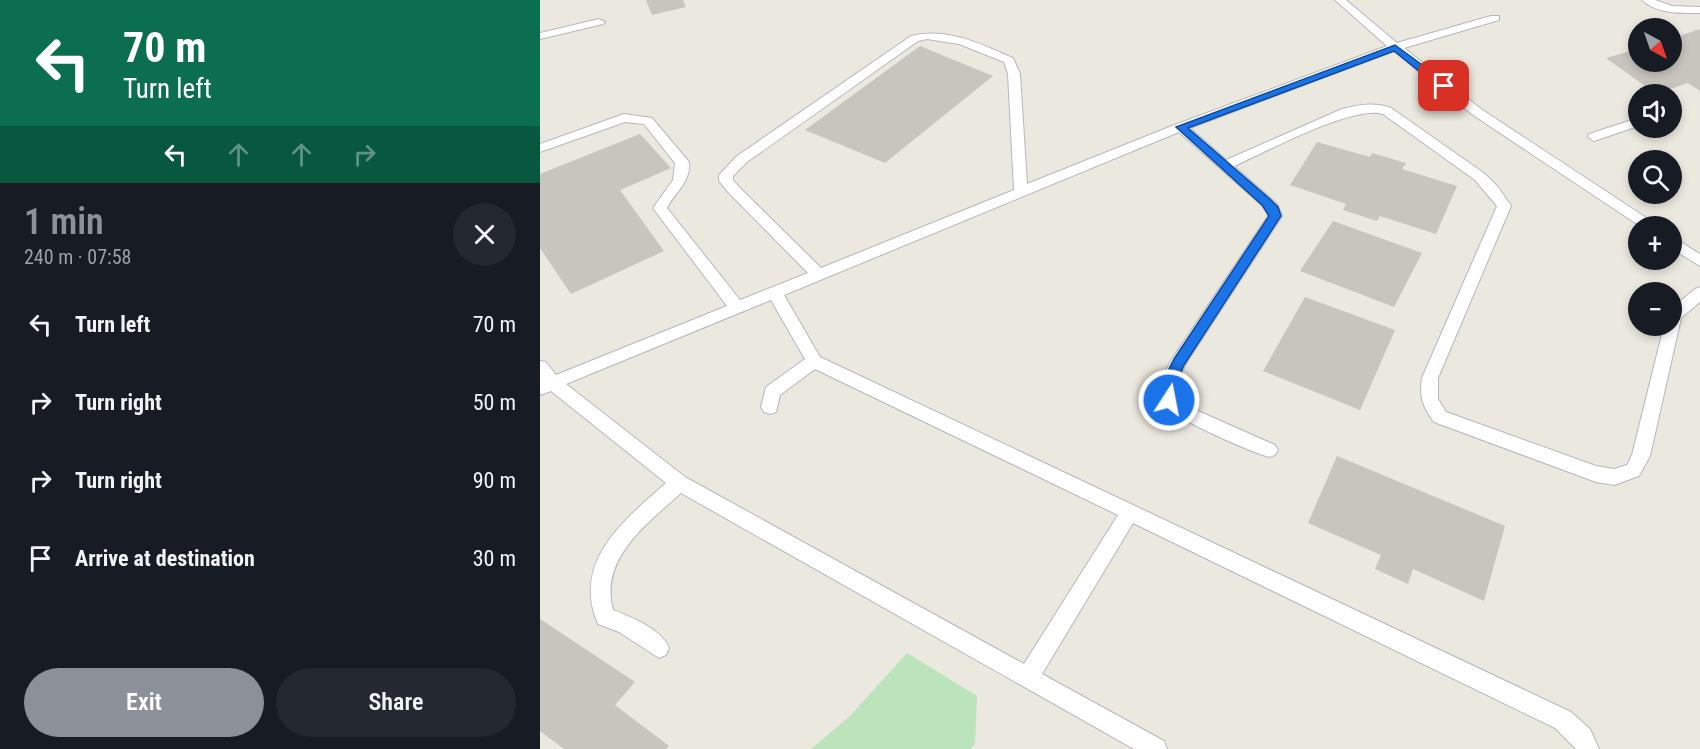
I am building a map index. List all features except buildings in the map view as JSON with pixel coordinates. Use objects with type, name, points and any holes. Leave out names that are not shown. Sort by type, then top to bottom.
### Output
[{"type":"lane","points":[[1340,0],[1477,112],[1634,216]]},
{"type":"lane","points":[[1647,0],[1659,7],[1675,11],[1696,7]]},
{"type":"lane","points":[[546,385],[1181,127],[1395,47],[1495,18]]},
{"type":"lane","points":[[540,35],[599,22]]},
{"type":"lane","points":[[819,275],[733,189],[726,181],[726,175],[742,159],[915,38],[937,34],[1009,60],[1014,74],[1021,192]]},
{"type":"lane","points":[[1223,166],[1346,112],[1376,107],[1387,111],[1480,177],[1504,206],[1430,378],[1427,394],[1430,406],[1440,417],[1596,474],[1614,477],[1633,471],[1641,456],[1674,315],[1700,293]]},
{"type":"lane","points":[[540,148],[624,118],[648,121],[682,162],[684,170],[683,177],[675,189],[664,198],[660,208],[737,308]]},
{"type":"lane","points":[[1594,137],[1628,125]]},
{"type":"lane","points":[[1181,127],[1272,207],[1275,216],[1178,363],[1170,381],[1169,400],[1192,416],[1269,450]]},
{"type":"lane","points":[[1682,249],[1700,261]]},
{"type":"lane","points":[[774,293],[814,361],[1563,720],[1582,737],[1588,749]]},
{"type":"lane","points":[[770,406],[772,392],[814,361]]},
{"type":"lane","points":[[540,367],[546,385],[680,483],[1156,749]]},
{"type":"lane","points":[[659,648],[626,625],[605,616],[600,594],[604,566],[614,549],[632,526],[680,483]]},
{"type":"lane","points":[[1029,676],[1130,512]]},
{"type":"green space","points":[[907,653],[977,696],[975,744],[970,749],[811,749],[850,716]]},
{"type":"route","points":[[1169,400],[1170,381],[1178,363],[1275,216],[1272,207],[1181,127],[1395,47],[1444,86]]}]
